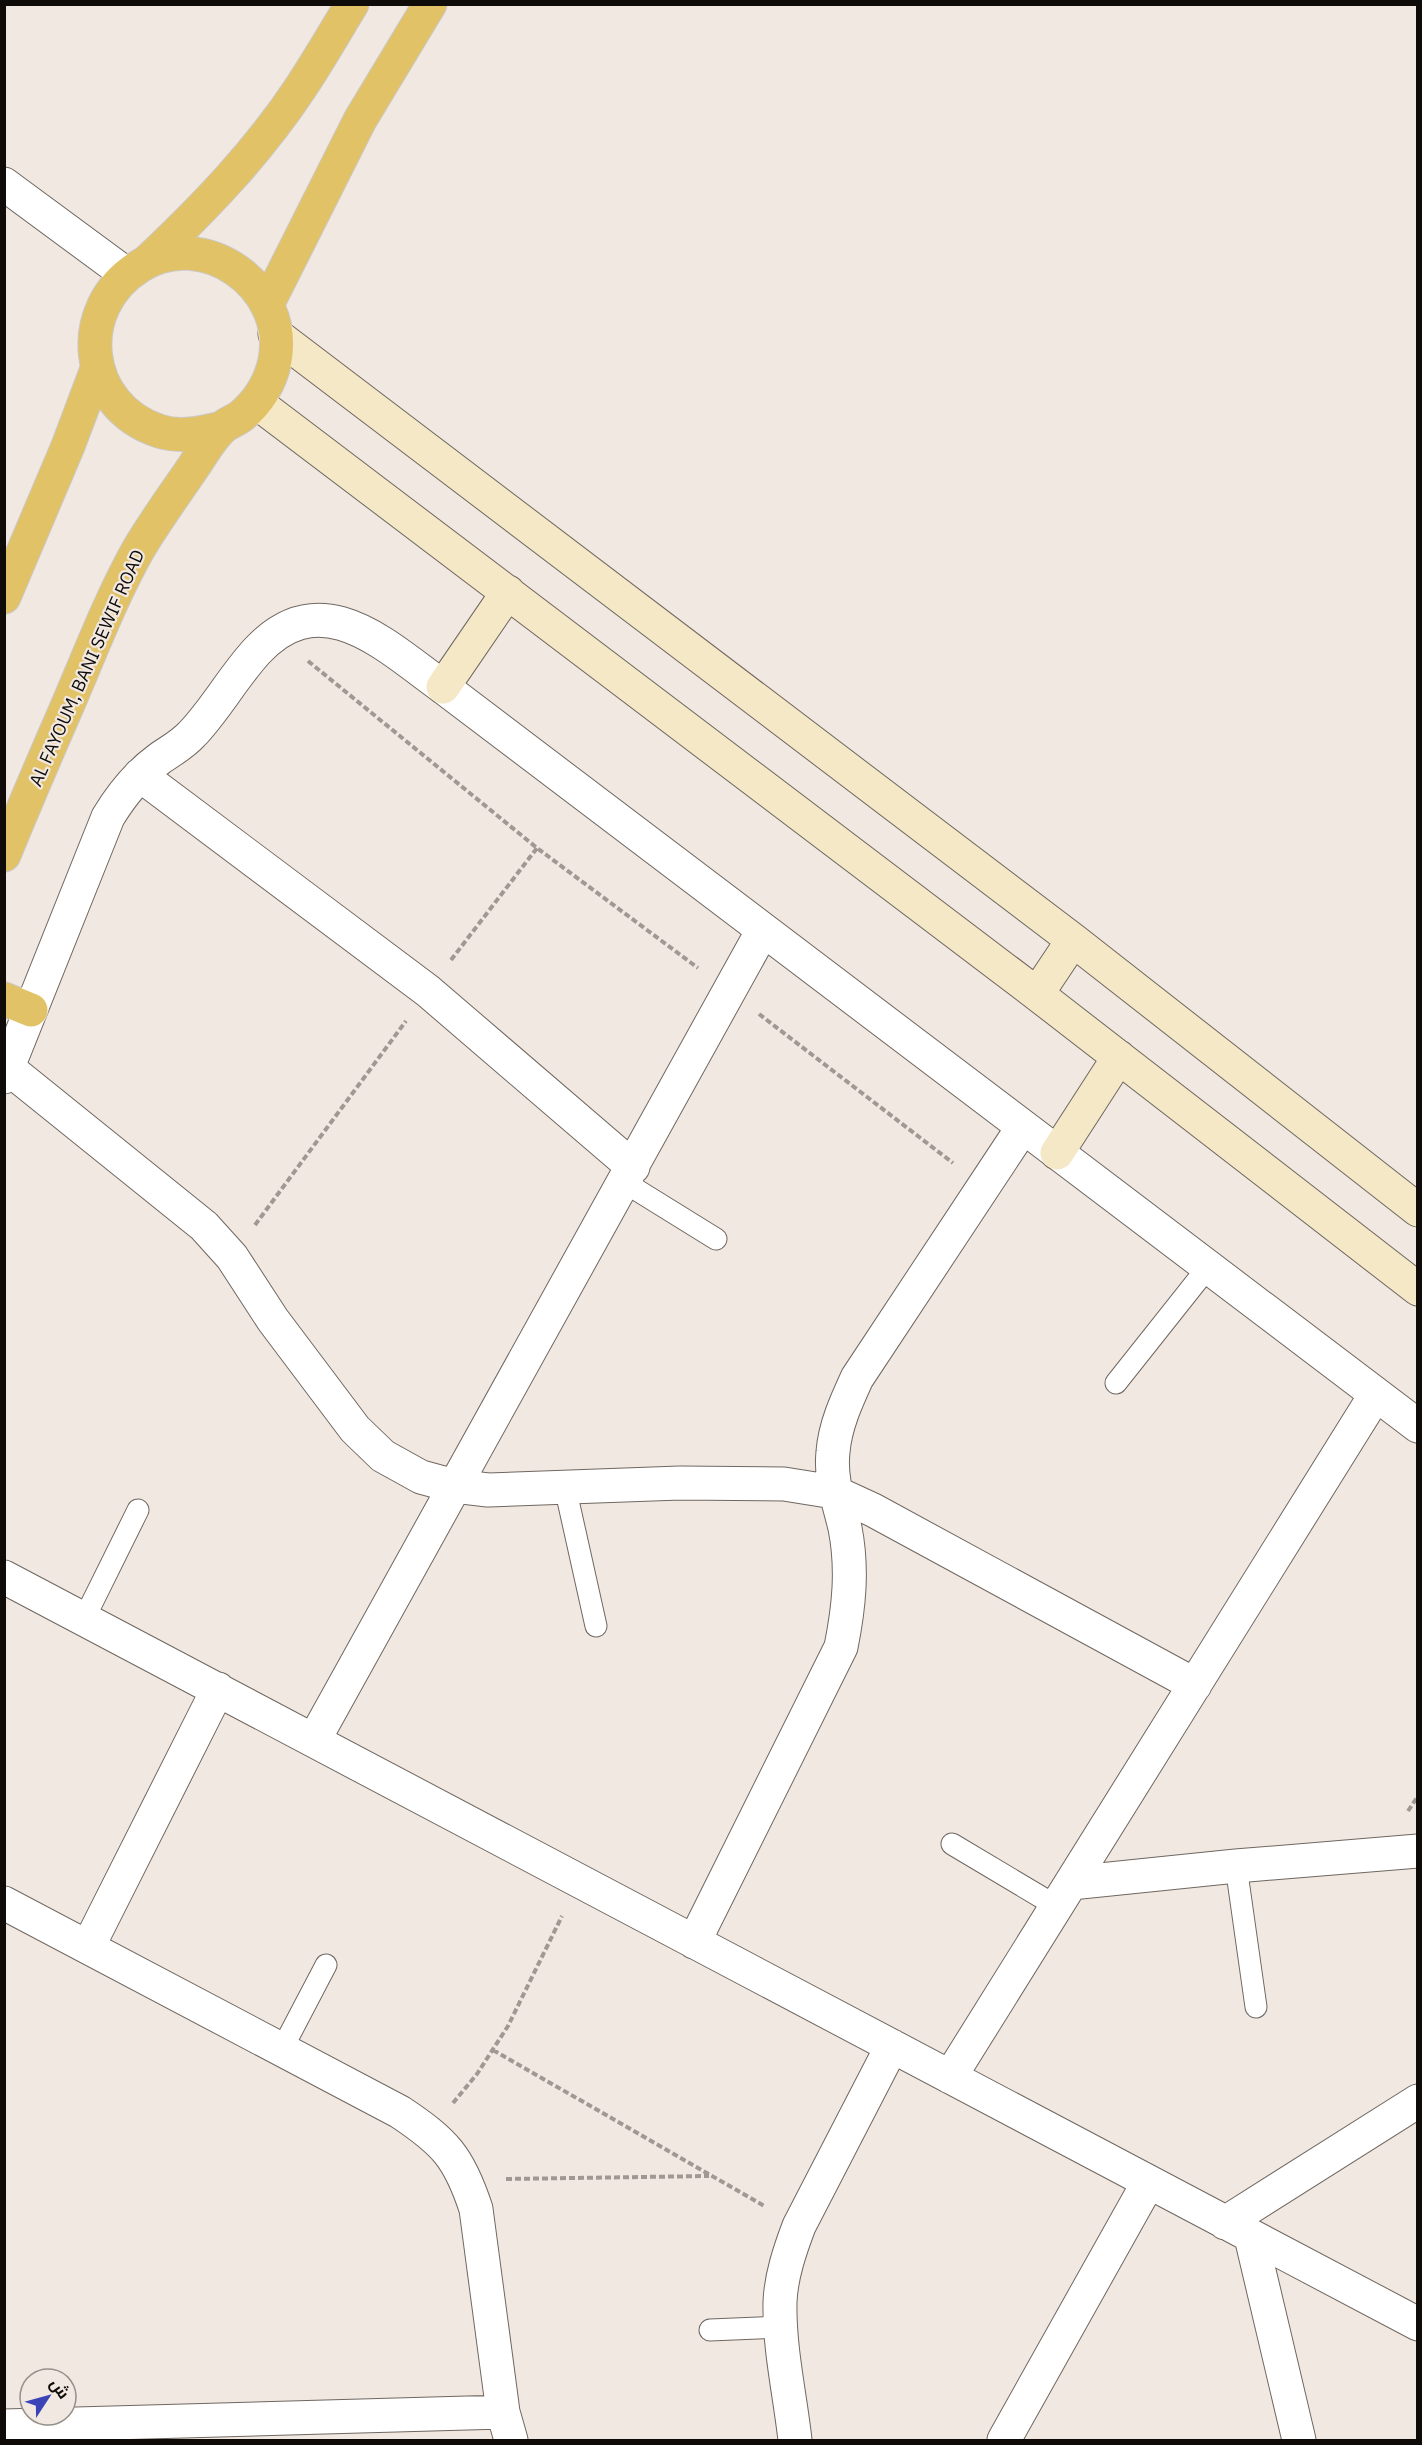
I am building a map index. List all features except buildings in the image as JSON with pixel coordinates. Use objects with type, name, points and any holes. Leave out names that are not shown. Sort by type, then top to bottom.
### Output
[{"type":"highway","points":[[138,267],[176,253],[204,254],[230,264],[252,282],[271,320],[275,358],[268,382],[256,402],[240,417],[222,428],[191,435],[160,432],[133,418],[111,397],[97,369],[94,343],[98,317],[109,294],[138,267],[192,220],[267,134],[301,87],[352,4]]},
{"type":"highway","points":[[271,320],[360,120],[430,4]]},
{"type":"highway","points":[[4,597],[68,446],[97,369]]},
{"type":"highway","name":"AL FAYOUM, BANI SEWIF ROAD","points":[[4,855],[114,600],[138,551],[166,506],[222,428]]},
{"type":"main road","points":[[271,320],[1073,940],[1418,1210]]},
{"type":"main road","points":[[256,402],[1037,994],[1418,1289]]},
{"type":"main road","points":[[443,687],[507,592]]},
{"type":"main road","points":[[1037,994],[1073,940]]},
{"type":"main road","points":[[1057,1153],[1119,1057]]},
{"type":"street","points":[[4,184],[138,267]]},
{"type":"street","points":[[1195,1685],[873,1510],[834,1492],[784,1484],[680,1482],[488,1490],[454,1486],[421,1477],[383,1456],[356,1429],[273,1320],[232,1257],[204,1226],[173,1199],[6,1073],[18,1005],[108,817],[124,792],[140,775],[192,734],[257,651],[275,634],[297,624],[321,620],[346,623],[368,633],[443,687],[1418,1426]]},
{"type":"street","points":[[140,775],[428,991],[628,1175]]},
{"type":"street","points":[[314,1740],[764,930]]},
{"type":"street","points":[[694,1942],[841,1647],[849,1604],[850,1566],[845,1528],[834,1492],[833,1452],[841,1414],[857,1378],[1023,1127]]},
{"type":"street","points":[[950,2076],[1376,1394]]},
{"type":"street","points":[[4,1577],[1418,2324]]},
{"type":"street","points":[[88,1947],[218,1689]]},
{"type":"street","points":[[1064,1895],[1236,1866],[1418,1851]]},
{"type":"street","points":[[4,1903],[400,2112],[431,2133],[452,2155],[467,2180],[476,2209],[507,2426],[4,2426]]},
{"type":"street","points":[[795,2440],[781,2327],[780,2301],[784,2275],[799,2226],[892,2046]]},
{"type":"street","points":[[1238,2230],[1418,2101]]},
{"type":"street","points":[[1004,2440],[1148,2183]]},
{"type":"street","points":[[1238,2230],[1299,2440]]},
{"type":"lane","points":[[628,1175],[716,1239]]},
{"type":"lane","points":[[1116,1383],[1208,1267]]},
{"type":"lane","points":[[565,1487],[596,1626]]},
{"type":"lane","points":[[84,1619],[138,1510]]},
{"type":"lane","points":[[952,1844],[1064,1895]]},
{"type":"lane","points":[[1236,1866],[1256,2007]]},
{"type":"lane","points":[[282,2049],[326,1965]]},
{"type":"lane","points":[[710,2330],[781,2327]]},
{"type":"path","points":[[275,634],[537,848],[730,992],[984,1187]]},
{"type":"path","points":[[232,1257],[428,991],[537,848]]},
{"type":"path","points":[[431,2133],[493,2050],[508,2026],[579,1880]]},
{"type":"path","points":[[493,2050],[799,2226]]},
{"type":"path","points":[[467,2180],[712,2176]]}]
